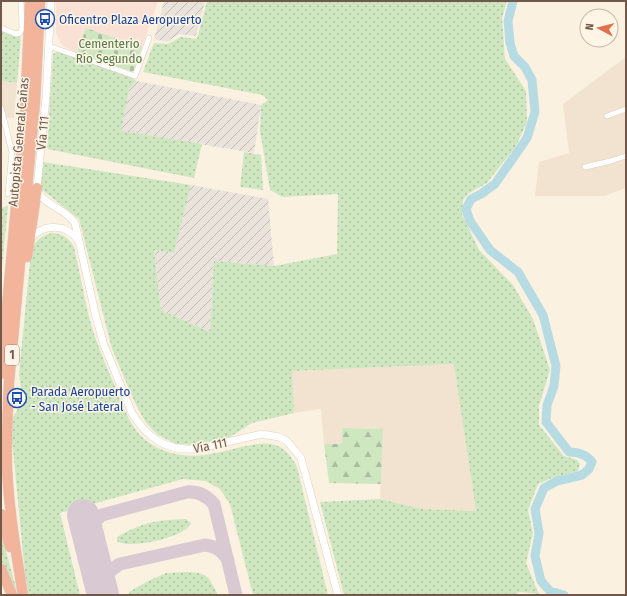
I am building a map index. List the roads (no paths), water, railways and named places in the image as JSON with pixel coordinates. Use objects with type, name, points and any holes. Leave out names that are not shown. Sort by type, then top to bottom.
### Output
[{"type":"highway","name":"Autopista General Cañas","points":[[1,374],[13,195],[24,134],[30,1]]},
{"type":"highway","name":"Autopista General Cañas","points":[[23,595],[14,535],[7,468],[7,428],[37,70],[40,1]]},
{"type":"highway","points":[[13,346],[37,188]]},
{"type":"highway","points":[[1,294],[4,285],[13,195]]},
{"type":"highway","points":[[1,514],[23,595]]},
{"type":"highway","points":[[1,569],[12,595]]},
{"type":"highway","points":[[1,588],[6,595]]},
{"type":"main road","name":"Vía 111","points":[[51,1],[46,98],[37,188],[42,197],[73,220],[77,228],[96,317],[104,345],[132,413],[149,435],[173,448],[186,450],[262,434],[287,441],[301,458],[338,595]]},
{"type":"main road","name":"Vía 111","points":[[30,238],[44,228],[55,227],[65,229],[70,232],[78,240],[80,246]]},
{"type":"street","points":[[1,28],[16,34],[20,33],[22,29],[21,1]]},
{"type":"street","points":[[49,46],[135,76],[149,38]]},
{"type":"street","points":[[1,108],[12,152],[13,195]]},
{"type":"street","points":[[607,116],[626,109]]},
{"type":"street","points":[[585,167],[626,156]]},
{"type":"waterway","points":[[513,1],[508,21],[510,43],[514,56],[525,67],[532,80],[535,112],[527,138],[495,184],[471,199],[466,209],[470,221],[490,250],[518,272],[543,315],[556,366],[554,386],[547,405],[546,422],[569,452],[582,454],[592,462],[589,469],[582,475],[557,481],[544,488],[535,509],[539,533],[535,556],[541,581],[550,591],[564,595]]},
{"type":"place","name":"Oficentro Plaza Aeropuerto","points":[[45,19]]},
{"type":"place","name":"Parada Aeropuerto - San José Lateral","points":[[17,398]]},
{"type":"park label","name":"Cementerio Río Segundo","points":[[109,50]]}]
